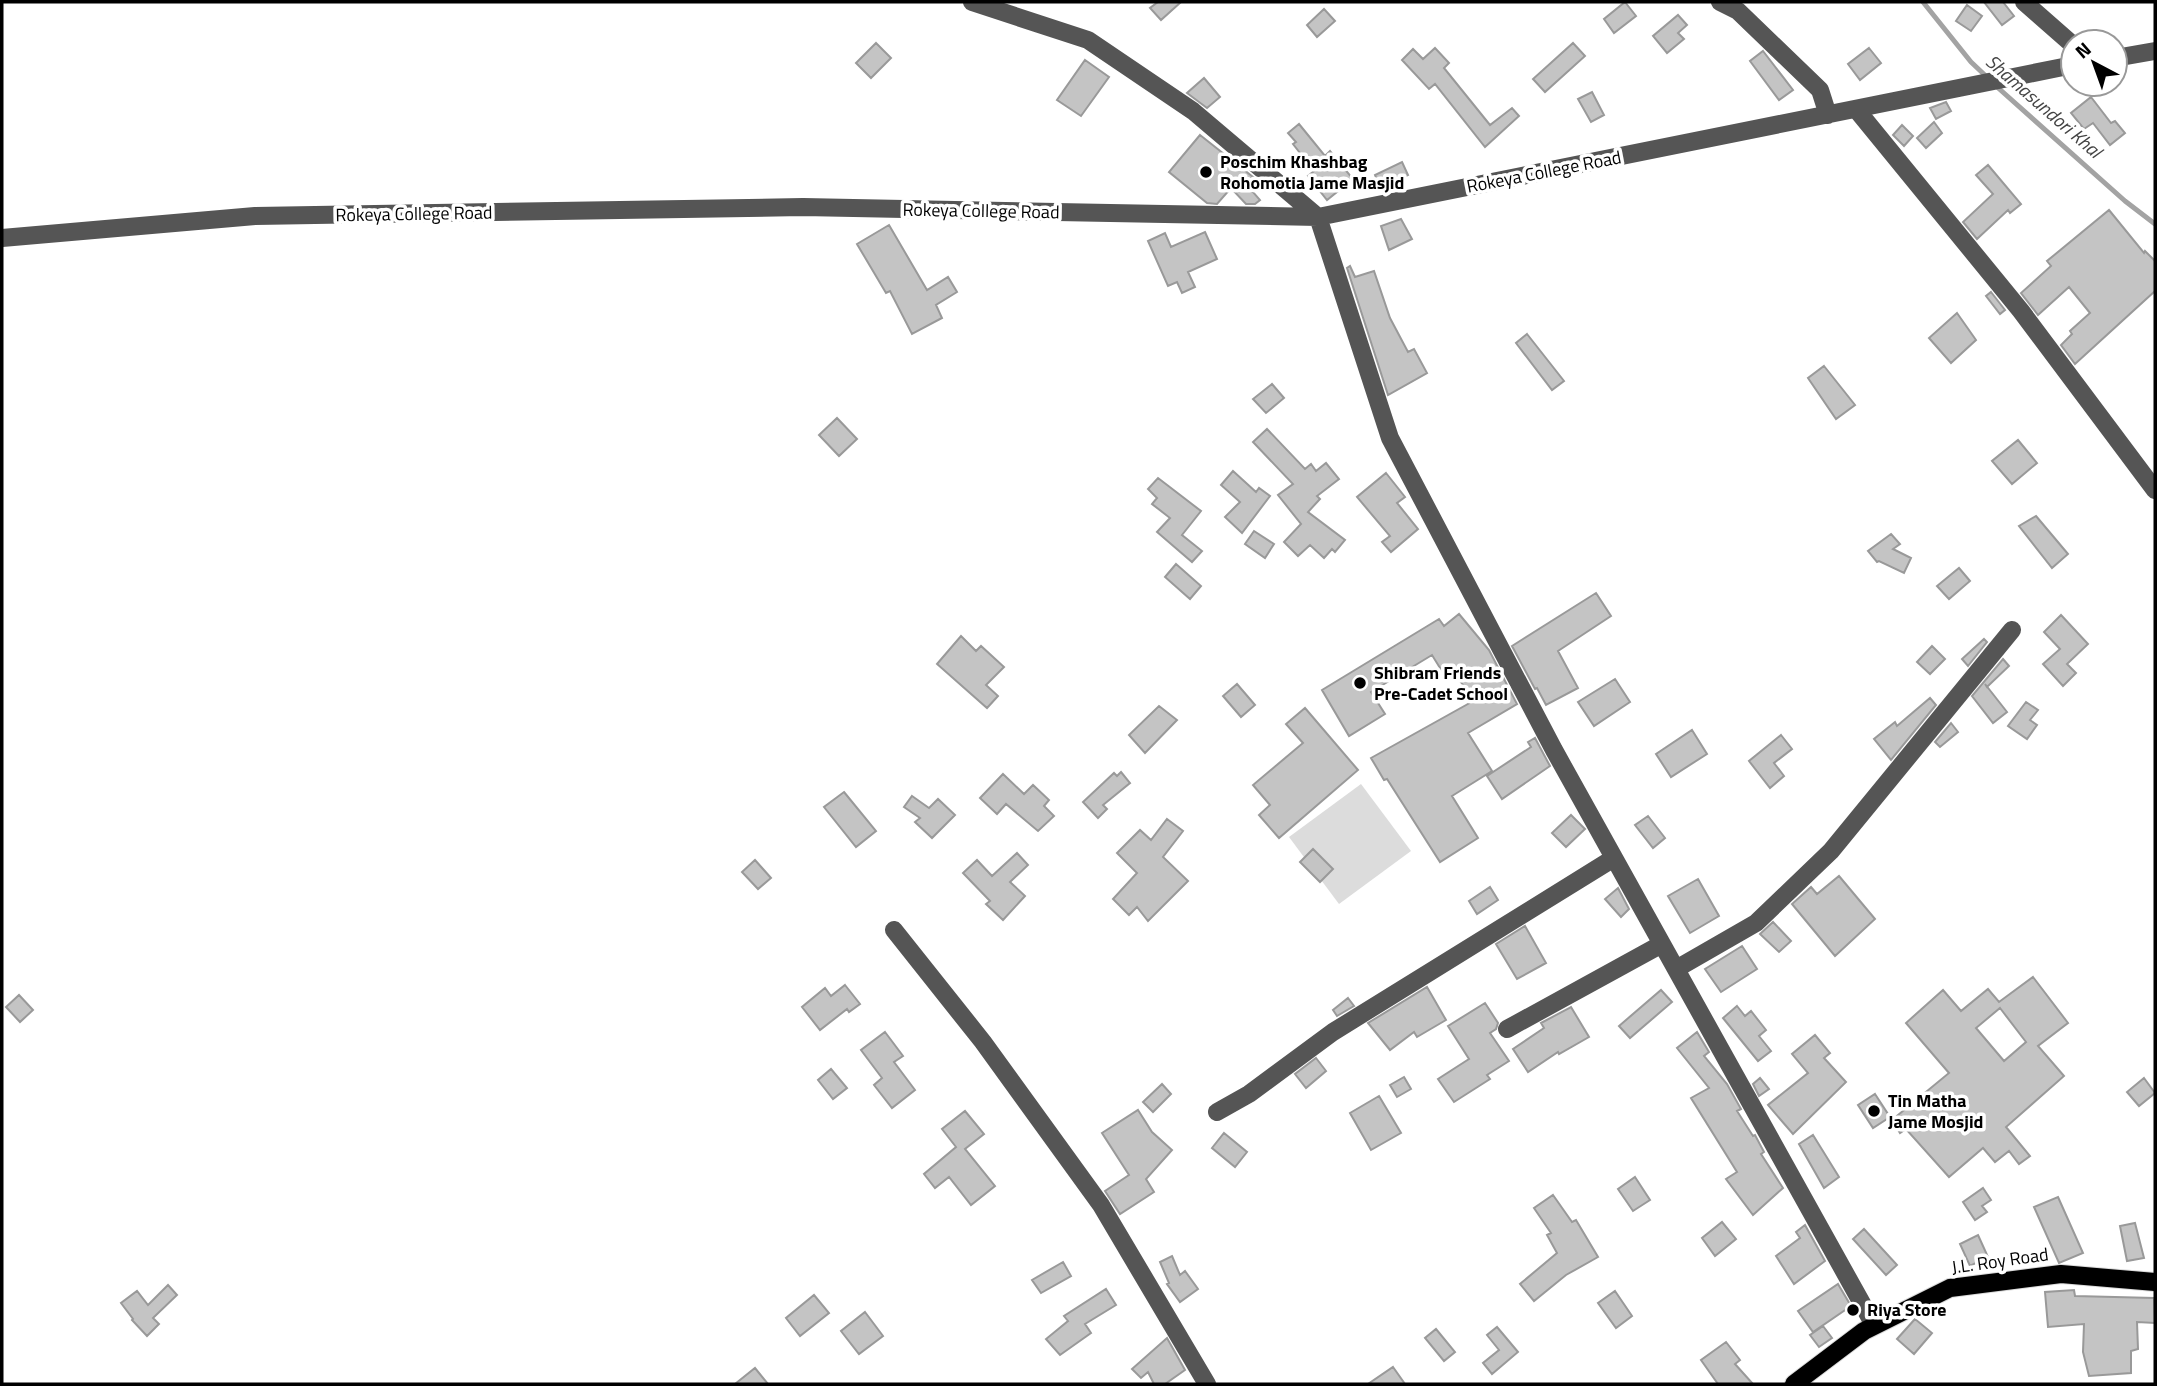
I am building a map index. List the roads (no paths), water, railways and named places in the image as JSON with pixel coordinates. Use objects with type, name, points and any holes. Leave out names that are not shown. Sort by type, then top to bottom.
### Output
[{"type":"main road","name":"J.L. Roy Road","points":[[1794,1384],[1874,1325],[1950,1288],[2061,1274],[2155,1282]]},
{"type":"street","points":[[972,2],[1088,40],[1194,111],[1318,217],[1390,438],[1614,858],[1874,1325]]},
{"type":"street","points":[[1720,2],[1738,10],[1820,90],[1828,115]]},
{"type":"street","points":[[2024,2],[2059,33]]},
{"type":"street","points":[[2129,56],[2155,51]]},
{"type":"street","name":"Rokeya College Road","points":[[2,238],[269,216],[803,208],[1318,217],[2059,67]]},
{"type":"street","points":[[1856,109],[2021,311],[2155,490]]},
{"type":"street","points":[[1676,969],[1756,923],[1831,851],[2012,630]]},
{"type":"street","points":[[1217,1112],[1249,1094],[1333,1032],[1614,858]]},
{"type":"street","points":[[894,930],[983,1042],[1101,1205],[1207,1384]]},
{"type":"street","points":[[1507,1029],[1662,944]]},
{"type":"waterway","name":"Shamasundori Khal","points":[[1923,2],[1971,62],[1989,79]]},
{"type":"waterway","name":"Shamasundori Khal","points":[[1996,86],[2125,201],[2155,224]]},
{"type":"place","name":"Poschim Khashbag Rohomotia Jame Masjid","points":[[1206,172]]},
{"type":"place","name":"Shibram Friends Pre-Cadet School","points":[[1360,683]]},
{"type":"place","name":"Tin Matha Jame Mosjid","points":[[1874,1111]]},
{"type":"place","name":"Riya Store","points":[[1853,1310]]}]
